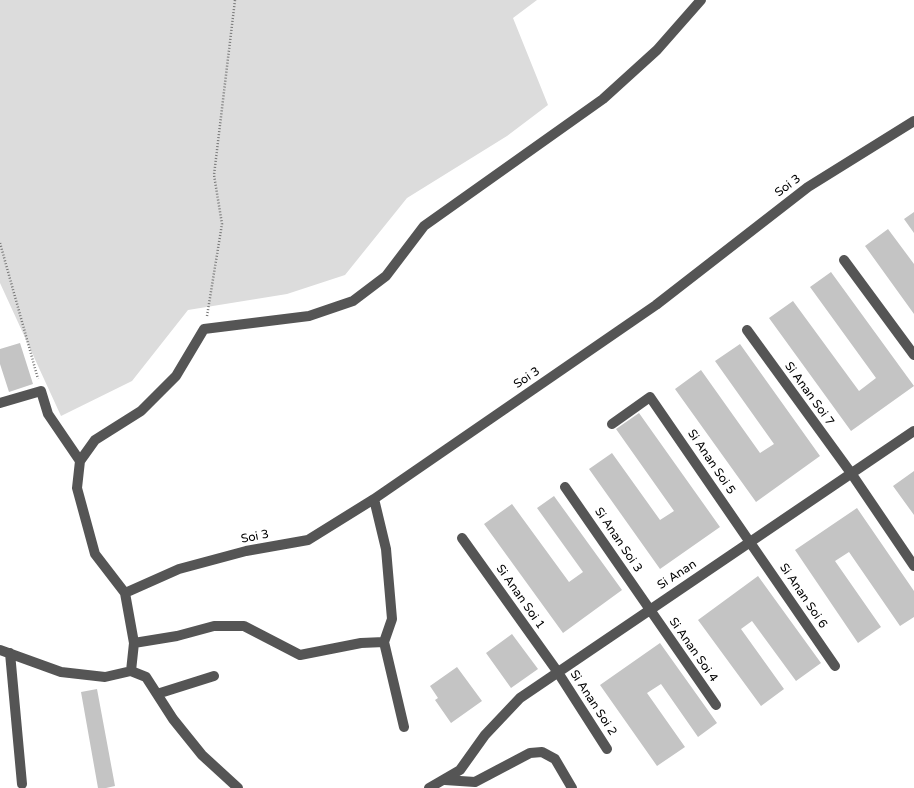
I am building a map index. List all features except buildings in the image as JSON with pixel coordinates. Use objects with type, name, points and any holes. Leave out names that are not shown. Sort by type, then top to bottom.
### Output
[{"type":"street","points":[[130,671],[134,644],[125,593],[95,554],[77,488],[80,461],[95,440],[141,411],[176,376],[204,329],[309,316],[353,302],[386,276],[424,226],[603,99],[657,50],[702,0]]},
{"type":"street","name":"Soi 3","points":[[125,593],[179,568],[246,551],[308,540],[374,499],[656,305],[808,187],[914,121]]},
{"type":"street","points":[[844,260],[914,355]]},
{"type":"street","name":"Si Anan Soi 7","points":[[747,330],[851,473],[914,566]]},
{"type":"street","points":[[0,403],[41,391],[48,414],[80,461]]},
{"type":"street","name":"Si Anan Soi 5","points":[[612,424],[650,397],[749,541]]},
{"type":"street","name":"Si Anan","points":[[429,788],[460,770],[485,735],[520,698],[749,541],[914,431]]},
{"type":"street","name":"Si Anan Soi 3","points":[[565,486],[649,609]]},
{"type":"street","points":[[374,499],[386,549],[392,619],[384,642],[404,727]]},
{"type":"street","name":"Si Anan Soi 1","points":[[462,538],[557,672]]},
{"type":"street","name":"Si Anan Soi 6","points":[[749,541],[835,666]]},
{"type":"street","name":"Si Anan Soi 4","points":[[649,609],[716,705]]},
{"type":"street","points":[[134,644],[177,636],[214,626],[244,626],[300,655],[361,643],[384,642]]},
{"type":"street","points":[[22,784],[5,652],[61,672],[105,677],[130,671],[146,677],[173,719],[202,755],[238,788]]},
{"type":"street","name":"Si Anan Soi 2","points":[[557,672],[607,749]]},
{"type":"street","points":[[157,694],[214,676]]},
{"type":"street","points":[[445,780],[478,785],[530,753],[542,752],[555,759],[572,788]]},
{"type":"path","points":[[204,329],[222,224],[214,175],[235,0]]},
{"type":"path","points":[[0,243],[41,391]]},
{"type":"shaded area","points":[[0,0],[537,0],[513,18],[548,105],[507,136],[407,198],[345,275],[287,294],[188,310],[132,381],[61,416],[0,283]]}]
